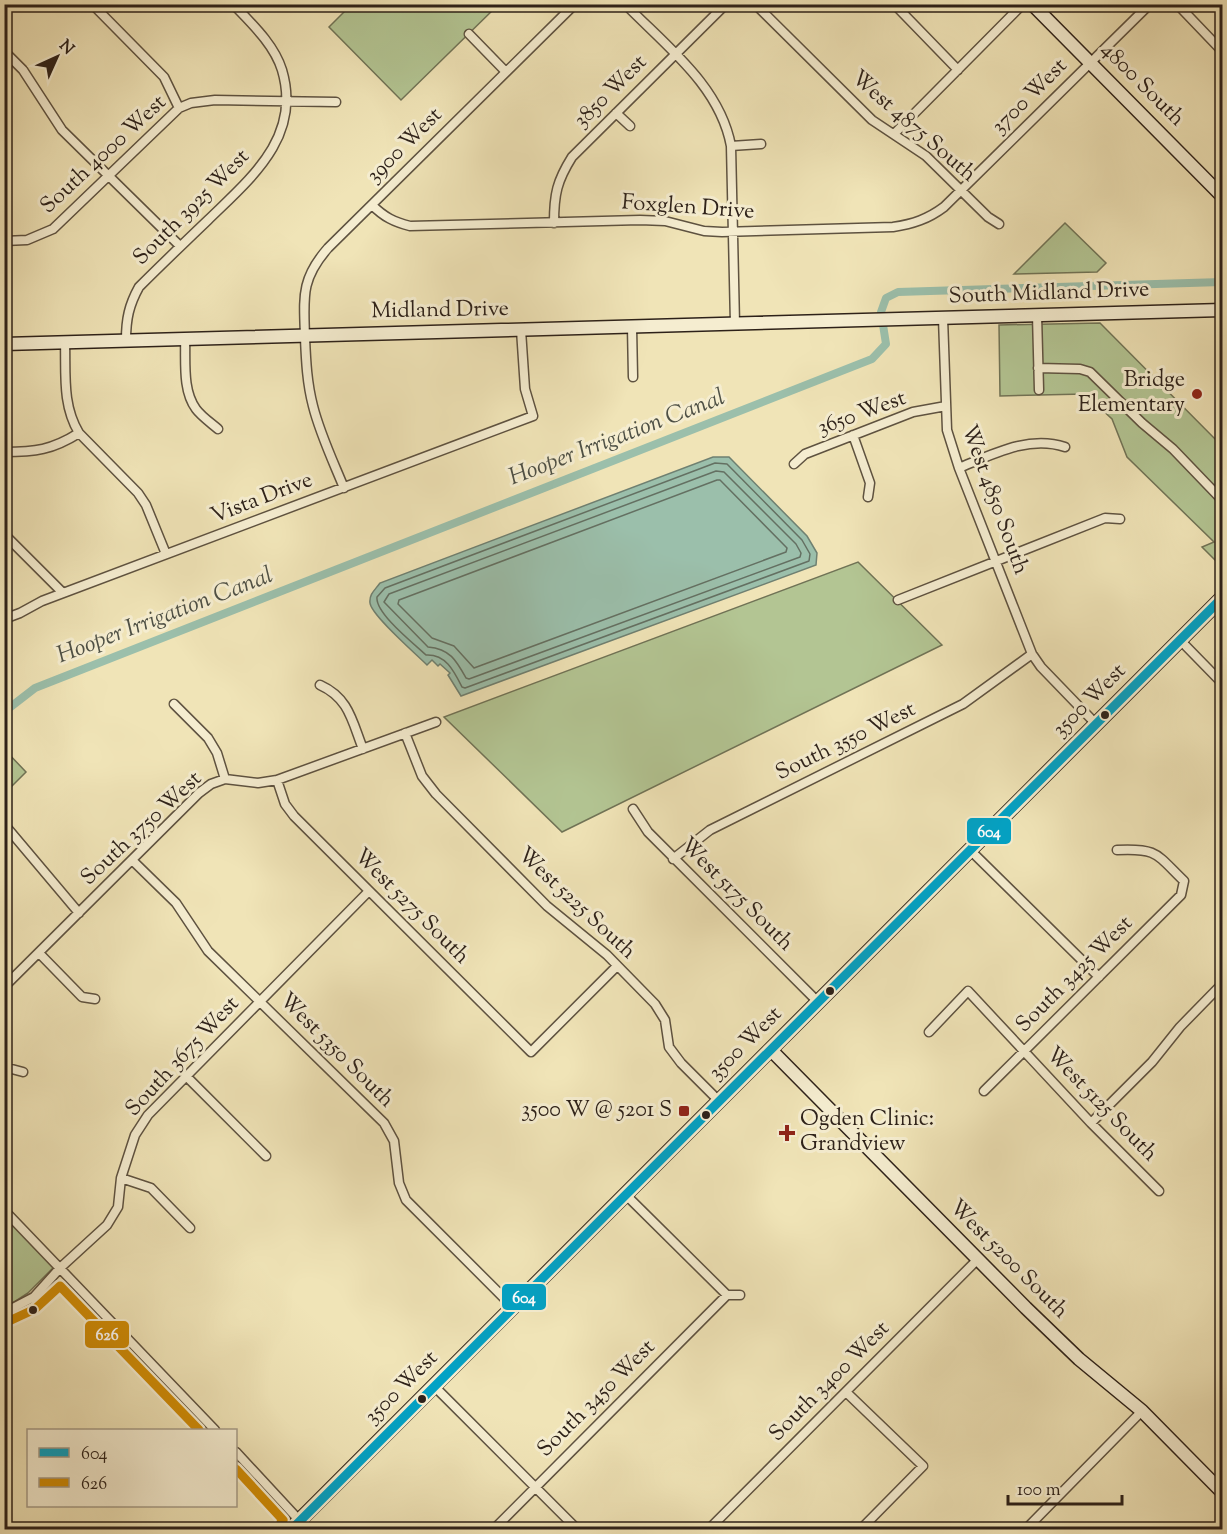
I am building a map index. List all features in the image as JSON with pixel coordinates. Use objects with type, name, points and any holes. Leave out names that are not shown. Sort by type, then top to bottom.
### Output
[{"type":"main road","name":"3500 West","points":[[295,1525],[1222,598]]},
{"type":"street","points":[[92,4],[164,77],[179,108]]},
{"type":"street","name":"South 3925 West","points":[[126,340],[126,319],[130,302],[139,287],[258,171],[276,143],[284,122],[286,101],[282,69],[269,44],[232,4]]},
{"type":"street","name":"3900 West","points":[[344,488],[313,407],[307,375],[304,307],[309,274],[328,248],[575,4]]},
{"type":"street","points":[[625,4],[700,81],[712,97],[727,128],[731,147],[735,324]]},
{"type":"street","name":"3850 West","points":[[554,223],[554,195],[560,177],[572,157],[726,4]]},
{"type":"street","name":"West 4875 South","points":[[755,4],[872,120],[926,156],[988,217],[999,224]]},
{"type":"street","points":[[894,4],[958,70]]},
{"type":"street","points":[[894,134],[1023,4]]},
{"type":"street","name":"4800 South","points":[[1032,4],[1222,196]]},
{"type":"street","name":"3700 West","points":[[961,191],[1150,4]]},
{"type":"street","points":[[1177,4],[1222,51]]},
{"type":"street","points":[[469,34],[506,72]]},
{"type":"street","points":[[4,51],[23,70],[62,130],[180,246]]},
{"type":"street","name":"South 4000 West","points":[[4,241],[27,240],[53,229],[179,108],[191,103],[215,100],[336,102]]},
{"type":"street","points":[[616,113],[630,126]]},
{"type":"street","points":[[731,147],[761,144]]},
{"type":"street","name":"Foxglen Drive","points":[[372,205],[390,220],[410,226],[648,220],[665,221],[704,231],[733,232],[911,225],[930,218],[961,191]]},
{"type":"street","name":"South Midland Drive","points":[[876,320],[1222,310]]},
{"type":"street","points":[[1037,315],[1039,390]]},
{"type":"street","name":"West 4850 South","points":[[943,318],[947,430],[959,468],[1032,654],[1041,667],[1096,724]]},
{"type":"street","name":"Midland Drive","points":[[4,344],[876,320]]},
{"type":"street","points":[[632,327],[633,377]]},
{"type":"street","name":"Vista Drive","points":[[4,619],[63,593],[533,416],[525,389],[521,330]]},
{"type":"street","points":[[185,338],[190,396],[197,410],[218,429]]},
{"type":"street","points":[[65,342],[67,409],[79,433],[138,493],[146,505],[166,554]]},
{"type":"street","points":[[1038,368],[1080,369],[1089,372],[1142,423],[1165,441],[1222,500]]},
{"type":"street","name":"3650 West","points":[[794,464],[805,454],[913,412],[946,406]]},
{"type":"street","points":[[4,452],[24,453],[45,450],[79,433]]},
{"type":"street","points":[[853,435],[870,483],[868,497]]},
{"type":"street","points":[[959,468],[1014,446],[1050,442],[1065,447]]},
{"type":"street","points":[[898,600],[1105,518],[1120,519]]},
{"type":"street","points":[[4,534],[63,593]]},
{"type":"street","points":[[1180,640],[1222,683]]},
{"type":"street","name":"South 3550 West","points":[[674,859],[710,830],[963,704],[1032,654]]},
{"type":"street","points":[[320,685],[333,691],[344,702],[363,749]]},
{"type":"street","points":[[174,704],[208,738],[217,753],[225,779]]},
{"type":"street","name":"South 3750 West","points":[[4,987],[199,793],[212,784],[225,779],[258,783],[277,780],[436,722]]},
{"type":"street","name":"West 5225 South","points":[[405,734],[422,776],[436,794],[547,906],[607,955],[656,1004],[665,1020],[669,1047],[681,1063],[719,1101]]},
{"type":"street","name":"West 5275 South","points":[[277,780],[285,804],[294,816],[531,1052],[617,966]]},
{"type":"street","name":"West 5175 South","points":[[633,809],[648,832],[818,1002]]},
{"type":"street","points":[[4,824],[79,913]]},
{"type":"street","name":"South 3425 West","points":[[984,1091],[1181,894],[1184,881],[1155,852],[1140,849],[1117,850]]},
{"type":"street","points":[[970,850],[1099,977]]},
{"type":"street","name":"West 5350 South","points":[[132,860],[176,903],[208,951],[384,1123],[394,1141],[399,1183],[406,1200],[513,1306]]},
{"type":"street","name":"South 3675 West","points":[[4,1310],[11,1309],[34,1297],[60,1268],[107,1225],[118,1207],[121,1178],[135,1135],[148,1115],[369,891]]},
{"type":"street","points":[[39,952],[82,997],[95,999]]},
{"type":"street","points":[[1091,1123],[1152,1062],[1180,1027],[1218,995],[1222,984]]},
{"type":"street","name":"West 5125 South","points":[[929,1032],[968,991],[1091,1123],[1159,1191]]},
{"type":"street","name":"West 5200 South","points":[[771,1050],[1079,1359],[1142,1411],[1222,1492]]},
{"type":"street","points":[[4,1064],[8,1068],[23,1072]]},
{"type":"street","points":[[186,1076],[266,1156]]},
{"type":"street","points":[[121,1178],[151,1188],[190,1228]]},
{"type":"street","points":[[625,1194],[727,1295],[740,1296]]},
{"type":"street","points":[[4,1210],[213,1429]]},
{"type":"street","name":"South 3400 West","points":[[708,1530],[978,1259]]},
{"type":"street","name":"South 3450 West","points":[[493,1530],[727,1295]]},
{"type":"street","points":[[434,1386],[578,1530]]},
{"type":"street","points":[[846,1392],[923,1466],[860,1530]]},
{"type":"street","points":[[1024,1530],[1142,1411]]},
{"type":"street","points":[[237,1453],[295,1525]]},
{"type":"shaded area","points":[[351,5],[498,5],[401,100],[329,27]]},
{"type":"shaded area","points":[[1065,223],[1106,263],[1097,272],[1014,274]]},
{"type":"shaded area","points":[[1100,323],[1222,446],[1222,567],[1202,547],[1214,542],[1127,457],[1112,419],[1085,394],[1000,396],[999,325]]},
{"type":"shaded area","points":[[858,562],[942,645],[562,832],[444,717]]},
{"type":"shaded area","points":[[5,750],[26,772],[5,793]]},
{"type":"shaded area","points":[[4,1212],[57,1264],[28,1293],[5,1308]]},
{"type":"water","points":[[713,457],[729,457],[807,536],[817,553],[816,565],[461,696],[448,675],[450,673],[432,660],[427,665],[372,609],[370,597],[380,583]]},
{"type":"waterway","name":"Hooper Irrigation Canal","points":[[4,712],[35,688],[872,359],[886,344],[881,312],[886,298],[898,292],[1222,282]]},
{"type":"transit line","name":"604","points":[[291,1530],[1222,598]]},
{"type":"transit line","name":"626","points":[[7,1322],[35,1309],[60,1286],[198,1429]]},
{"type":"transit line","name":"626","points":[[237,1470],[283,1520],[281,1522]]},
{"type":"place","name":"Bridge Elementary","points":[[1197,394]]},
{"type":"place","name":"3500 W @ 5201 S","points":[[684,1111]]},
{"type":"place","name":"Ogden Clinic: Grandview","points":[[787,1133]]}]
